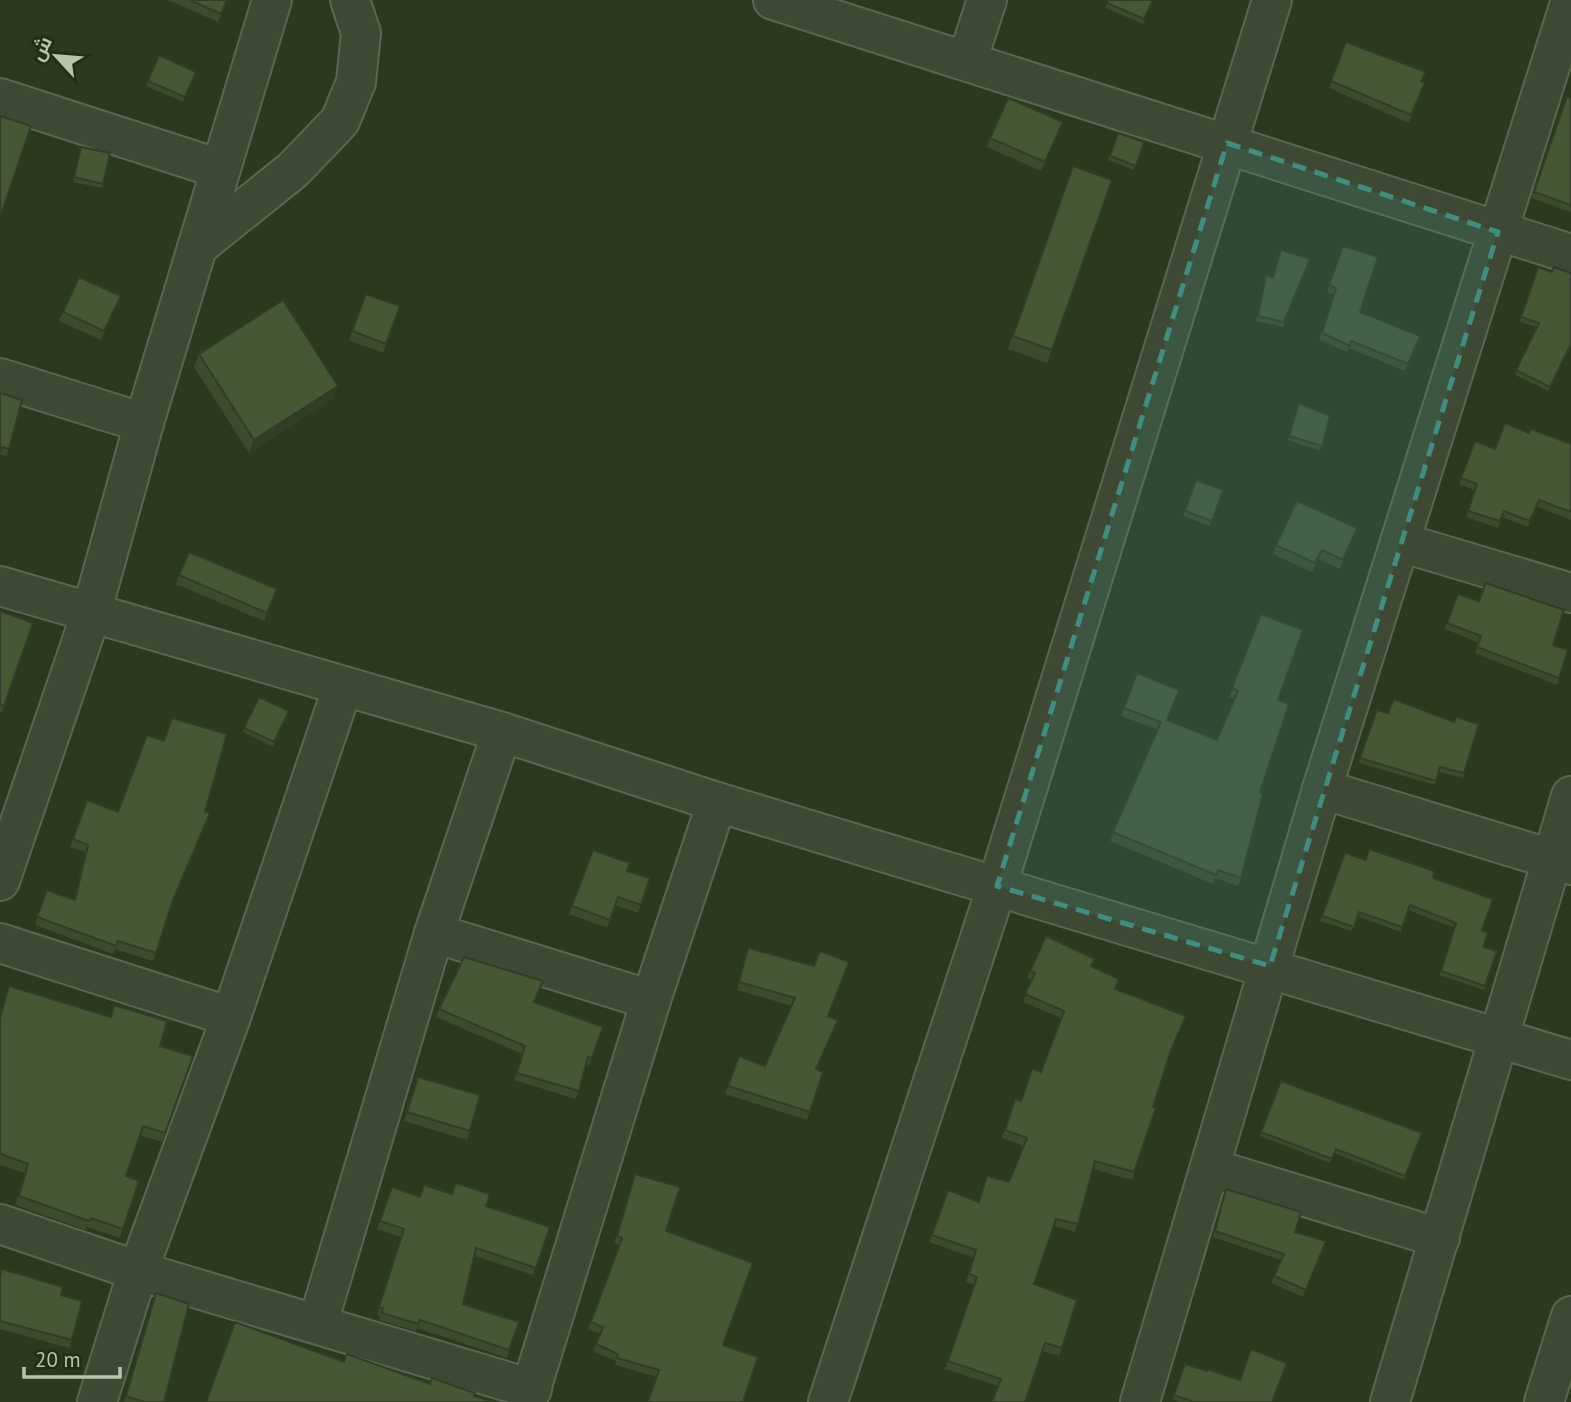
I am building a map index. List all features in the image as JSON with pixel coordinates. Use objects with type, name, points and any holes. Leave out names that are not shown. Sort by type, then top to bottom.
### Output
[{"type":"street","points":[[0,881],[91,614],[144,423],[272,0]]},
{"type":"street","points":[[197,247],[293,170],[340,121],[356,82],[361,33],[350,0]]},
{"type":"street","points":[[773,0],[1571,254]]},
{"type":"street","points":[[967,61],[987,0]]},
{"type":"street","points":[[828,1402],[997,886],[1272,0]]},
{"type":"street","points":[[1140,1402],[1322,789],[1400,542],[1498,232],[1560,73],[1571,0]]},
{"type":"street","points":[[0,98],[220,169]]},
{"type":"street","points":[[0,378],[144,423]]},
{"type":"street","points":[[1400,542],[1571,593]]},
{"type":"street","points":[[0,586],[502,732],[717,802],[1270,966],[1571,1060]]},
{"type":"street","points":[[97,1402],[138,1271],[231,1017],[343,685]]},
{"type":"street","points":[[318,1323],[434,933],[502,732]]},
{"type":"street","points":[[1322,789],[1561,862]]},
{"type":"street","points":[[1391,1402],[1499,1037],[1561,862],[1571,796]]},
{"type":"street","points":[[0,1223],[138,1271],[318,1323],[530,1395],[651,1000],[717,802]]},
{"type":"street","points":[[434,933],[651,1000]]},
{"type":"street","points":[[0,943],[231,1017]]},
{"type":"street","points":[[1210,1168],[1440,1238]]},
{"type":"street","points":[[1544,1402],[1571,1316]]},
{"type":"highlighted area","points":[[1227,143],[1498,232],[1270,966],[997,886]]},
{"type":"building","points":[[190,0],[227,0],[221,14]]},
{"type":"building","points":[[1108,0],[1153,0],[1144,19],[1107,3]]},
{"type":"building","points":[[1346,42],[1426,72],[1421,81],[1425,83],[1411,115],[1331,81]]},
{"type":"building","points":[[159,55],[196,72],[185,97],[148,81]]},
{"type":"building","points":[[1567,96],[1571,98],[1571,205],[1534,192]]},
{"type":"building","points":[[1008,98],[1063,122],[1045,162],[990,138]]},
{"type":"building","points":[[0,116],[31,126],[0,218]]},
{"type":"building","points":[[1118,133],[1144,142],[1136,166],[1110,156]]},
{"type":"building","points":[[81,147],[110,153],[103,184],[74,177]]},
{"type":"building","points":[[1073,166],[1112,180],[1052,350],[1013,336]]},
{"type":"building","points":[[1343,246],[1378,257],[1360,312],[1420,336],[1408,364],[1351,341],[1350,346],[1322,333],[1336,288],[1329,285]]},
{"type":"building","points":[[1281,250],[1310,259],[1284,322],[1258,316],[1266,275],[1273,278]]},
{"type":"building","points":[[1538,267],[1552,272],[1554,267],[1571,273],[1571,344],[1550,387],[1516,370],[1539,323],[1521,317]]},
{"type":"building","points":[[79,277],[121,296],[104,331],[63,312]]},
{"type":"building","points":[[366,294],[400,306],[386,344],[352,331]]},
{"type":"building","points":[[283,300],[338,386],[254,440],[199,354]]},
{"type":"building","points":[[0,393],[22,400],[9,449],[3,447],[0,451]]},
{"type":"building","points":[[1299,403],[1330,416],[1322,446],[1289,436]]},
{"type":"building","points":[[1505,423],[1529,433],[1531,429],[1571,444],[1571,512],[1539,500],[1530,521],[1504,511],[1500,521],[1468,511],[1477,484],[1461,478],[1475,441],[1495,449]]},
{"type":"building","points":[[1196,480],[1223,490],[1212,521],[1185,511]]},
{"type":"building","points":[[1297,501],[1357,528],[1343,560],[1322,550],[1315,563],[1276,545]]},
{"type":"building","points":[[189,552],[277,589],[267,613],[179,575]]},
{"type":"building","points":[[1486,583],[1564,610],[1553,645],[1568,650],[1559,678],[1477,647],[1481,636],[1447,623],[1458,594],[1479,601]]},
{"type":"building","points":[[0,611],[33,623],[4,706],[0,705]]},
{"type":"building","points":[[1261,614],[1303,630],[1278,700],[1289,704],[1260,792],[1263,793],[1241,878],[1218,870],[1216,875],[1113,832],[1161,722],[1124,708],[1137,673],[1179,690],[1167,720],[1217,740],[1238,691],[1232,688]]},
{"type":"building","points":[[259,697],[289,711],[274,742],[244,728]]},
{"type":"building","points":[[1394,699],[1454,722],[1456,717],[1479,724],[1464,773],[1440,767],[1436,781],[1360,758],[1377,710],[1388,713]]},
{"type":"building","points":[[172,718],[227,734],[205,812],[210,813],[173,900],[156,953],[118,941],[116,946],[37,917],[47,890],[75,900],[88,845],[73,839],[87,800],[118,812],[147,735],[164,741]]},
{"type":"building","points":[[1369,849],[1434,871],[1433,878],[1493,899],[1482,930],[1488,933],[1483,947],[1497,951],[1485,986],[1441,971],[1456,923],[1410,905],[1402,927],[1359,912],[1354,927],[1322,916],[1345,853],[1366,860]]},
{"type":"building","points":[[593,850],[630,863],[627,871],[650,878],[641,905],[618,897],[610,920],[572,906]]},
{"type":"building","points":[[1046,936],[1095,959],[1091,966],[1119,979],[1115,989],[1186,1016],[1171,1050],[1153,1107],[1156,1108],[1134,1172],[1095,1161],[1078,1224],[1056,1219],[1034,1284],[1077,1300],[1062,1348],[1045,1343],[1025,1402],[992,1402],[1001,1379],[948,1361],[977,1277],[969,1274],[976,1250],[932,1235],[948,1190],[979,1202],[987,1176],[1009,1182],[1027,1138],[1005,1130],[1015,1099],[1021,1101],[1032,1069],[1041,1072],[1064,1011],[1025,994],[1035,973],[1030,971]]},
{"type":"building","points":[[748,948],[814,966],[820,951],[849,962],[828,1016],[838,1020],[816,1069],[823,1072],[810,1112],[728,1086],[739,1056],[765,1066],[795,998],[739,982]]},
{"type":"building","points":[[464,957],[543,981],[534,1002],[603,1027],[592,1058],[588,1057],[579,1091],[517,1073],[525,1046],[439,1009]]},
{"type":"building","points":[[9,986],[111,1017],[114,1005],[167,1021],[160,1046],[193,1056],[165,1133],[143,1126],[126,1176],[139,1181],[123,1229],[91,1218],[89,1221],[19,1196],[28,1164],[0,1154],[0,1018]]},
{"type":"building","points":[[418,1077],[480,1095],[470,1131],[407,1112]]},
{"type":"building","points":[[1281,1081],[1422,1133],[1405,1176],[1336,1149],[1332,1159],[1261,1132]]},
{"type":"building","points":[[635,1174],[680,1187],[666,1231],[753,1263],[723,1345],[758,1357],[743,1402],[648,1402],[659,1370],[617,1358],[618,1354],[596,1344],[603,1327],[591,1322],[622,1238],[617,1236]]},
{"type":"building","points":[[456,1183],[490,1194],[486,1206],[550,1227],[536,1268],[476,1248],[463,1304],[519,1322],[509,1350],[420,1320],[418,1324],[382,1313],[383,1308],[379,1307],[404,1229],[380,1221],[392,1187],[420,1197],[424,1185],[452,1194]]},
{"type":"building","points":[[1226,1189],[1301,1212],[1295,1232],[1326,1241],[1306,1290],[1274,1276],[1284,1254],[1215,1231]]},
{"type":"building","points":[[2,1269],[63,1287],[61,1295],[82,1301],[72,1340],[0,1321]]},
{"type":"building","points":[[156,1293],[189,1304],[164,1402],[145,1402],[126,1396]]},
{"type":"building","points":[[235,1322],[344,1362],[347,1354],[430,1384],[432,1378],[494,1402],[206,1402]]},
{"type":"building","points":[[1251,1349],[1287,1363],[1272,1402],[1194,1402],[1174,1395],[1185,1364],[1240,1380]]}]
